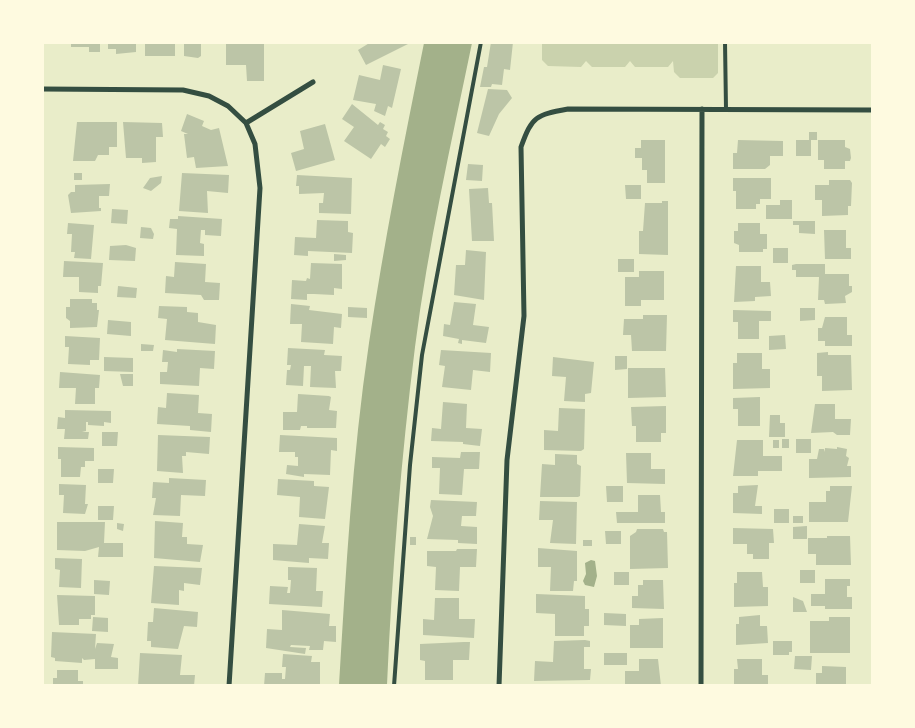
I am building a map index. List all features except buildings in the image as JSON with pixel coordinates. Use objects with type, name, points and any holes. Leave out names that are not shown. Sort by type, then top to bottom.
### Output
[{"type":"street","points":[[246,123],[313,82]]},
{"type":"street","points":[[42,88],[183,90],[209,96],[222,103],[246,123],[255,144],[260,188],[229,686]]},
{"type":"street","points":[[499,686],[507,460],[524,316],[521,147],[529,124],[544,113],[568,109],[872,110]]},
{"type":"street","points":[[700,686],[702,109]]},
{"type":"lane","points":[[394,686],[410,465],[422,355],[481,42]]},
{"type":"lane","points":[[726,42],[726,109]]},
{"type":"shaded area","points":[[424,43],[472,43],[433,233],[420,309],[405,431],[387,685],[339,685],[350,514],[363,386],[388,230]]},
{"type":"shaded area","points":[[542,43],[718,43],[718,73],[713,78],[680,78],[674,72],[673,61],[668,67],[635,67],[630,61],[625,67],[592,67],[586,61],[581,67],[548,66],[542,60]]},
{"type":"shaded area","points":[[591,560],[595,561],[597,576],[594,587],[585,585],[583,581],[586,574],[585,563]]}]
